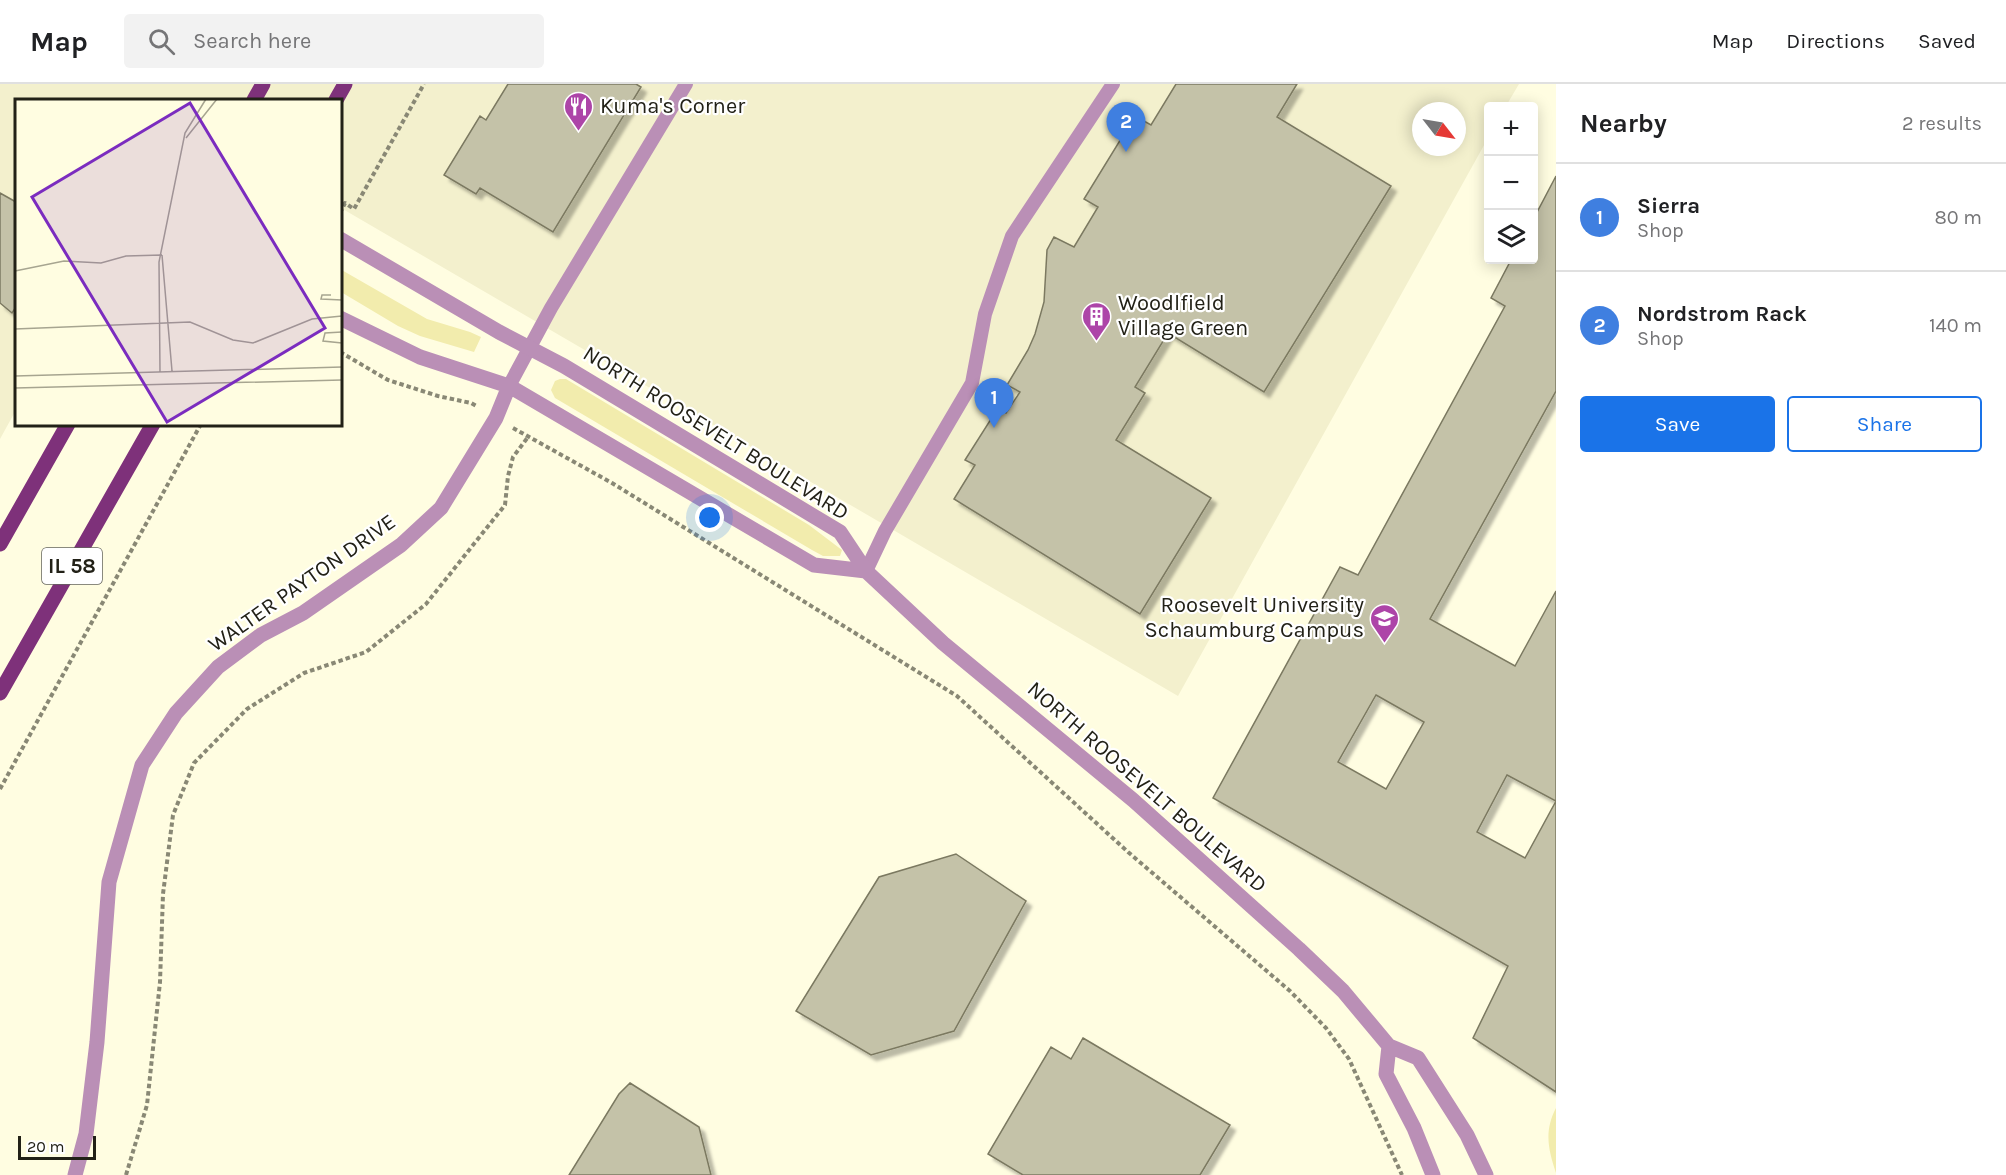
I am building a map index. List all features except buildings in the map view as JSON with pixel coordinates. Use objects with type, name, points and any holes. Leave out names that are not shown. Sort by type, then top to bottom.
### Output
[{"type":"main road","points":[[255,99],[263,84]]},
{"type":"main road","points":[[337,99],[345,84]]},
{"type":"main road","points":[[0,544],[67,426]]},
{"type":"main road","name":"IL 58","points":[[0,693],[152,426]]},
{"type":"street","name":"NORTH ROOSEVELT BOULEVARD","points":[[342,240],[564,366],[840,532],[866,571],[943,643],[1133,800],[1299,949],[1343,991],[1389,1046],[1418,1058],[1467,1135],[1486,1175]]},
{"type":"street","points":[[342,319],[420,357],[509,386],[814,565],[866,571]]},
{"type":"street","name":"WALTER PAYTON DRIVE","points":[[75,1175],[86,1134],[97,1042],[109,882],[142,765],[176,713],[218,668],[261,635],[303,613],[401,545],[426,524],[441,508],[496,418],[509,386]]},
{"type":"street","points":[[1389,1046],[1386,1074],[1414,1128],[1433,1175]]},
{"type":"lane","points":[[509,386],[579,260],[686,84]]},
{"type":"lane","points":[[866,571],[885,531],[972,383],[985,314],[1012,236],[1113,84]]},
{"type":"path","points":[[342,209],[345,203],[354,209],[424,84]]},
{"type":"path","points":[[342,353],[388,380],[438,396],[471,403],[612,483],[957,696],[1128,852],[1290,991],[1326,1028],[1349,1059],[1402,1175]]},
{"type":"path","points":[[0,789],[200,426]]},
{"type":"path","points":[[126,1175],[147,1105],[160,982],[163,894],[172,815],[194,763],[247,709],[304,673],[366,652],[426,603],[486,531],[505,504],[513,457],[528,437]]},
{"type":"shaded area","points":[[0,84],[1519,84],[1508,102],[1484,102],[1484,145],[1178,696],[342,209],[342,99],[15,99],[15,412],[0,439]]},
{"type":"shaded area","points":[[342,270],[427,319],[481,337],[474,352],[420,336],[398,326],[342,293]]},
{"type":"shaded area","points":[[566,379],[809,525],[842,550],[840,556],[823,556],[812,550],[555,398],[551,390],[555,381]]},
{"type":"shaded area","points":[[1556,1108],[1556,1173],[1548,1140],[1552,1116]]},
{"type":"place","name":"Kuma's Corner","points":[[579,132]]},
{"type":"place","name":"Nordstrom Rack","points":[[1126,152]]},
{"type":"place","name":"Woodlfield Village Green","points":[[1097,342]]},
{"type":"place","name":"Sierra","points":[[994,428]]},
{"type":"place","name":"Roosevelt University Schaumburg Campus","points":[[1385,644]]}]
